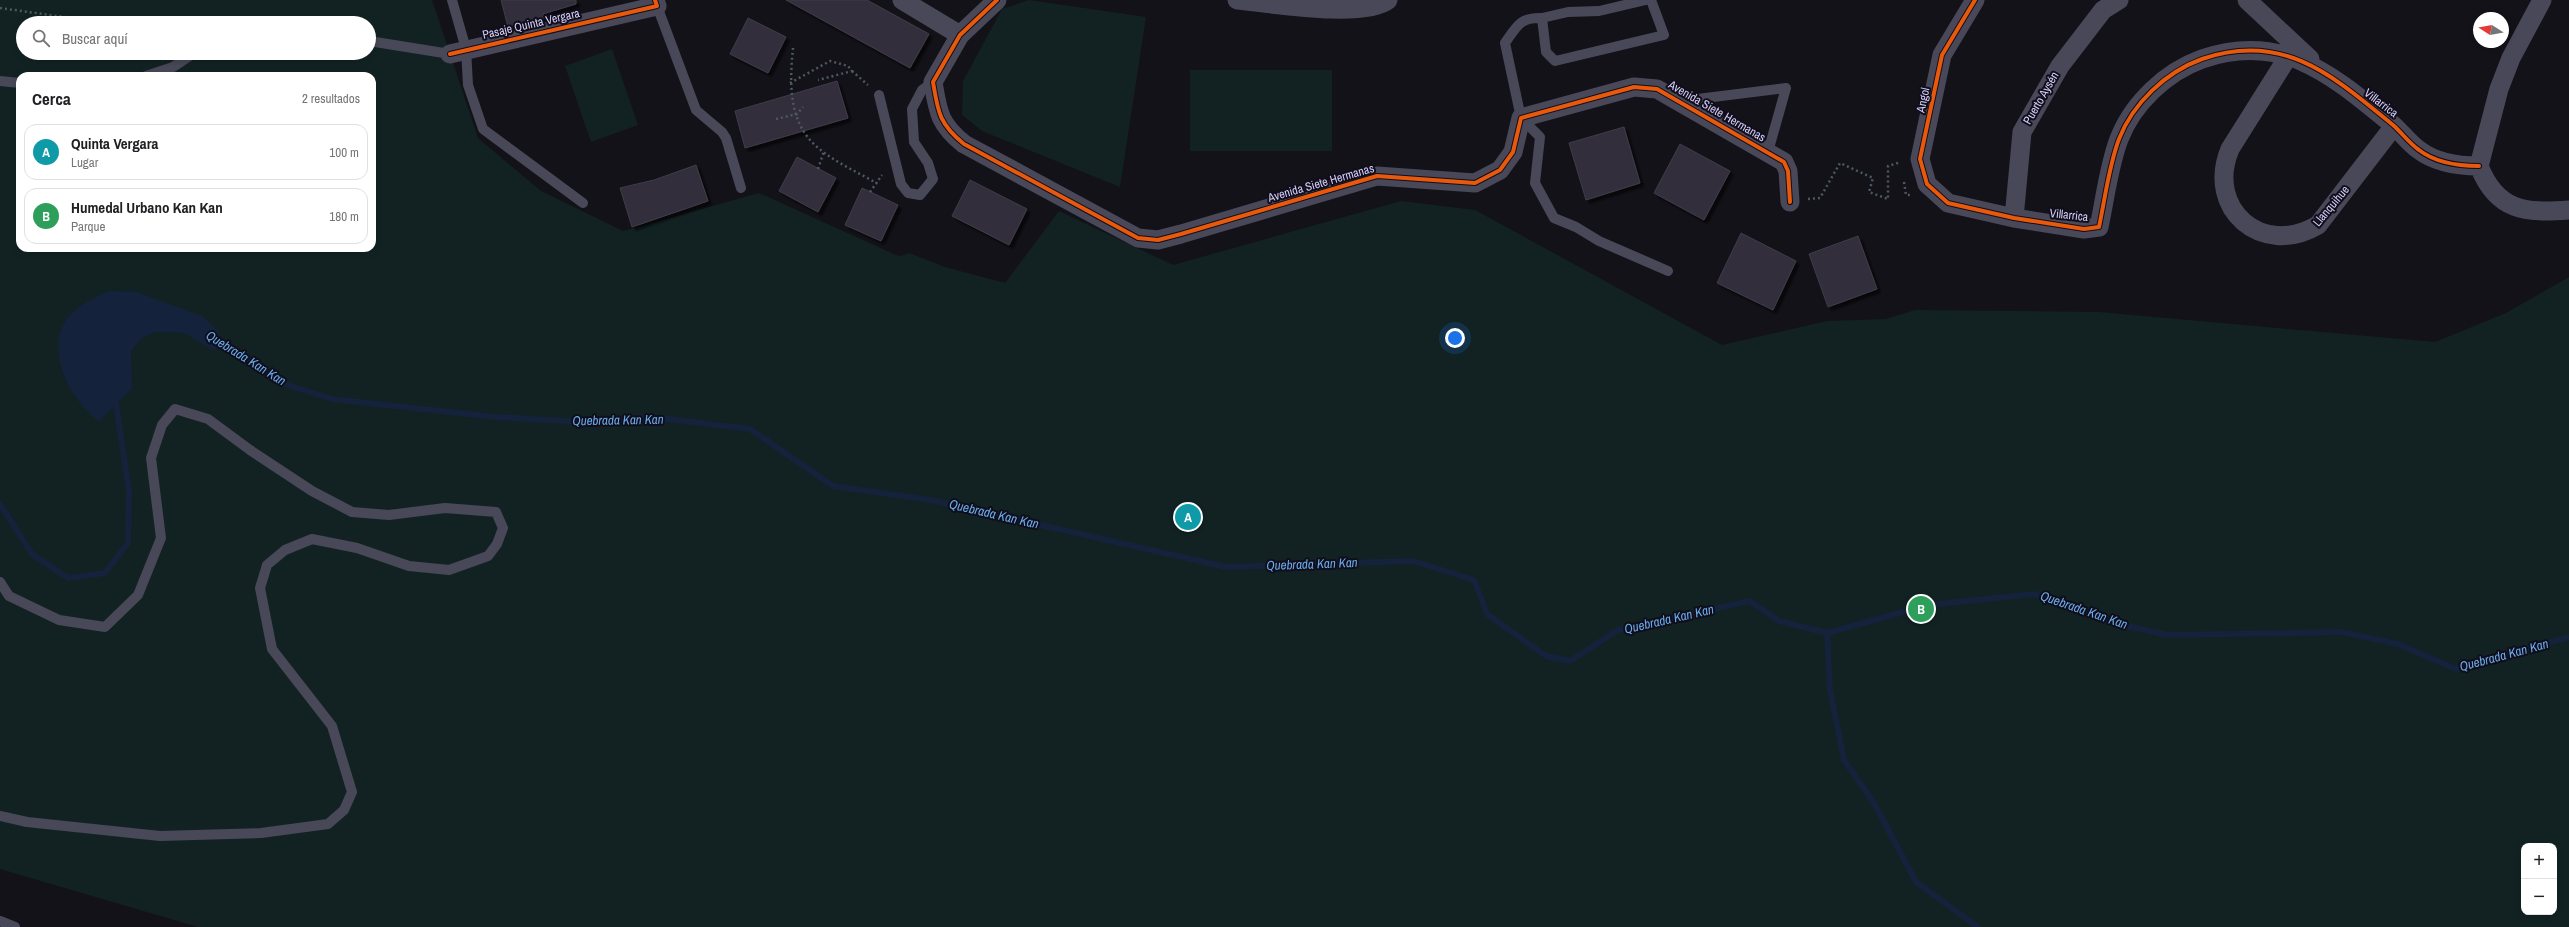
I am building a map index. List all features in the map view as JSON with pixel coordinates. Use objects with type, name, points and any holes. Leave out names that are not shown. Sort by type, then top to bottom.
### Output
[{"type":"street","points":[[902,0],[960,35]]},
{"type":"street","points":[[933,82],[960,35],[997,0]]},
{"type":"street","points":[[1236,0],[1342,10],[1381,5],[1388,0]]},
{"type":"street","name":"Angol","points":[[1927,184],[1920,159],[1942,55],[1975,0]]},
{"type":"street","name":"Puerto Aysén","points":[[2014,218],[2022,132],[2060,66],[2103,10],[2119,0]]},
{"type":"street","points":[[2247,0],[2324,73]]},
{"type":"street","points":[[2542,0],[2511,58],[2499,89],[2479,166],[2487,182],[2498,196],[2517,208],[2540,212],[2569,210]]},
{"type":"street","name":"Pasaje Quinta Vergara","points":[[458,51],[656,3]]},
{"type":"street","name":"Villarrica","points":[[1927,184],[1948,202],[2014,218],[2084,229],[2099,227],[2119,139],[2136,109],[2161,82],[2194,62],[2231,52],[2257,50],[2289,55],[2324,73],[2394,126],[2419,150],[2432,158],[2448,163],[2479,166]]},
{"type":"street","name":"Llanquihue","points":[[2289,55],[2230,149],[2225,160],[2223,185],[2226,197],[2239,218],[2248,226],[2271,235],[2283,237],[2307,232],[2318,225],[2394,126]]},
{"type":"street","name":"Avenida Siete Hermanas","points":[[933,82],[939,117],[948,131],[964,144],[1138,238],[1158,240],[1377,176],[1475,184],[1500,170],[1513,152],[1521,118],[1634,87],[1657,89],[1784,162],[1788,172],[1790,202]]},
{"type":"lane","points":[[452,0],[458,51],[483,129],[583,203]]},
{"type":"lane","points":[[1646,0],[1599,11],[1568,12],[1542,18],[1529,18],[1520,22],[1505,43],[1521,118],[1540,137],[1535,183],[1554,218],[1599,241],[1668,271]]},
{"type":"lane","points":[[1542,18],[1546,52],[1555,61],[1664,35],[1651,0]]},
{"type":"lane","points":[[656,3],[696,110],[722,132],[741,188]]},
{"type":"lane","points":[[376,42],[458,51]]},
{"type":"lane","points":[[158,72],[173,67],[184,60]]},
{"type":"lane","points":[[0,81],[16,83]]},
{"type":"lane","points":[[879,95],[901,184],[908,194],[920,195],[933,179],[928,163],[914,142],[912,110],[922,90],[933,82]]},
{"type":"lane","points":[[1679,101],[1786,88],[1768,152]]},
{"type":"lane","points":[[0,582],[9,596],[58,620],[105,627],[138,595],[161,538],[151,458],[162,425],[175,409],[208,419],[300,483],[352,512],[389,515],[445,508],[496,512],[503,528],[498,544],[488,556],[449,570],[409,566],[357,548],[312,539],[285,550],[267,565],[260,588],[272,649],[332,726],[352,792],[344,810],[328,824],[261,833],[160,836],[27,822],[0,816]]},
{"type":"lane","points":[[0,921],[15,927]]},
{"type":"path","points":[[0,8],[57,16]]},
{"type":"path","points":[[793,48],[790,83],[797,114],[810,139],[824,151],[878,184]]},
{"type":"path","points":[[790,83],[830,62],[848,66],[879,95]]},
{"type":"path","points":[[818,80],[852,71]]},
{"type":"path","points":[[776,120],[797,114],[803,107]]},
{"type":"path","points":[[818,169],[824,151]]},
{"type":"path","points":[[1790,202],[1820,198],[1840,163],[1874,178],[1869,192],[1888,199],[1888,166],[1902,162],[1903,169]]},
{"type":"path","points":[[1903,175],[1906,195],[1920,194],[1927,184]]},
{"type":"shaded area","points":[[0,0],[432,0],[478,138],[541,191],[623,231],[759,193],[896,255],[901,256],[909,253],[945,267],[1005,283],[1059,211],[1173,265],[1401,201],[1475,210],[1722,345],[1827,321],[1886,319],[1915,310],[2099,312],[2435,342],[2506,313],[2569,277],[2569,927],[198,927],[0,869]]},
{"type":"shaded area","points":[[1029,0],[1146,17],[1120,187],[982,131],[962,115],[963,81],[1002,9]]},
{"type":"shaded area","points":[[612,49],[638,125],[591,142],[565,66]]},
{"type":"shaded area","points":[[1190,70],[1332,70],[1332,151],[1190,151]]},
{"type":"water","points":[[108,291],[137,292],[202,316],[219,332],[215,351],[184,333],[155,332],[140,339],[131,351],[132,388],[99,421],[79,401],[71,388],[64,374],[58,346],[61,332],[71,314],[86,303]]},
{"type":"building","points":[[501,0],[576,0],[576,4],[543,14],[544,18],[508,27]]},
{"type":"building","points":[[786,0],[867,0],[929,34],[910,68]]},
{"type":"building","points":[[748,18],[786,37],[768,73],[730,54]]},
{"type":"building","points":[[837,81],[848,118],[745,148],[735,111]]},
{"type":"building","points":[[1624,127],[1640,183],[1586,200],[1569,143]]},
{"type":"building","points":[[1680,144],[1730,171],[1704,220],[1654,193]]},
{"type":"building","points":[[797,157],[836,178],[818,212],[779,191]]},
{"type":"building","points":[[696,165],[708,201],[632,227],[620,188],[654,180]]},
{"type":"building","points":[[970,180],[1027,209],[1009,245],[952,216]]},
{"type":"building","points":[[862,188],[898,205],[881,241],[845,225]]},
{"type":"building","points":[[1741,233],[1796,261],[1773,310],[1717,283]]},
{"type":"building","points":[[1858,236],[1877,289],[1828,307],[1809,254]]},
{"type":"waterway","name":"Quebrada Kan Kan","points":[[211,336],[285,384],[332,399],[495,417],[586,422],[652,417],[750,429],[833,486],[931,500],[1226,567],[1413,561],[1474,580],[1487,614],[1546,656],[1570,661],[1618,630],[1750,601],[1779,621],[1827,633],[1928,605],[2035,594],[2106,621],[2167,635],[2342,632],[2398,644],[2456,669],[2569,637]]},
{"type":"waterway","points":[[0,504],[32,554],[68,578],[105,573],[128,543],[129,491],[116,404],[111,398]]},
{"type":"waterway","points":[[1827,633],[1830,690],[1844,760],[1874,803],[1916,882],[1978,927]]},
{"type":"cycle path","points":[[450,54],[657,6],[655,0]]},
{"type":"cycle path","points":[[997,0],[960,35],[933,82],[938,110],[945,124],[949,130],[964,144],[1138,238],[1158,240],[1377,176],[1475,183],[1500,170],[1513,152],[1521,118],[1634,87],[1657,89],[1784,162],[1788,171],[1790,202]]},
{"type":"cycle path","points":[[1975,0],[1942,55],[1920,159],[1927,184],[1948,203],[2014,218],[2084,229],[2099,227],[2110,171],[2119,139],[2125,126],[2142,101],[2152,90],[2176,72],[2202,59],[2231,52],[2258,51],[2283,55],[2306,63],[2328,75],[2349,90],[2393,125],[2419,150],[2440,161],[2479,166]]},
{"type":"place","name":"Quinta Vergara","points":[[1188,517]]},
{"type":"place","name":"Humedal Urbano Kan Kan","points":[[1921,609]]}]
